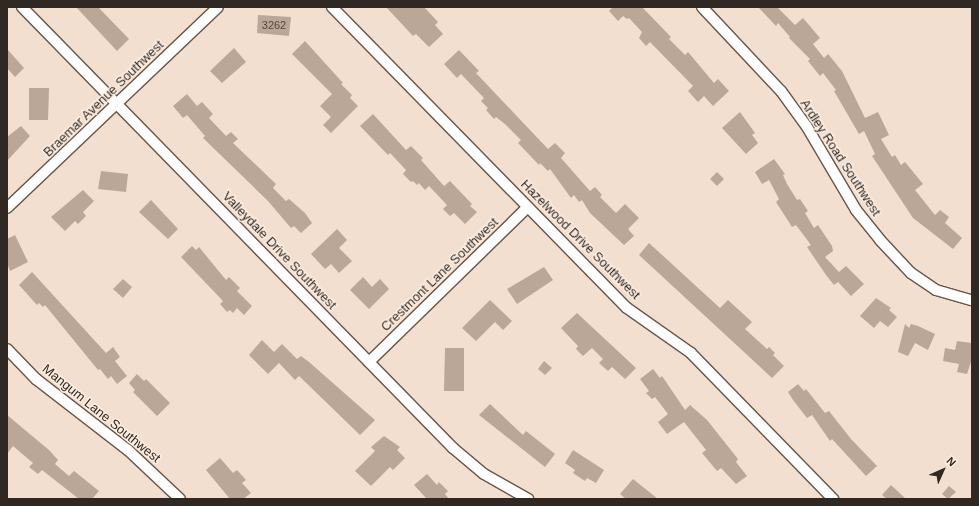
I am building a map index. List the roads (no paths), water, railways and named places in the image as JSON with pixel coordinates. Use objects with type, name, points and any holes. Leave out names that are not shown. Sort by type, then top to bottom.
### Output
[{"type":"street","name":"Valleydale Drive Southwest","points":[[22,7],[454,448],[484,474],[528,499]]},
{"type":"street","name":"Braemar Avenue Southwest","points":[[7,208],[117,105],[218,7]]},
{"type":"street","name":"Hazelwood Drive Southwest","points":[[332,7],[627,308],[691,353],[834,499]]},
{"type":"street","name":"Ardley Road Southwest","points":[[702,7],[781,91],[807,127],[856,210],[880,240],[911,273],[936,290],[972,300]]},
{"type":"street","name":"Crestmont Lane Southwest","points":[[369,362],[528,207]]},
{"type":"street","name":"Mangum Lane Southwest","points":[[7,349],[36,379],[128,450],[180,499]]}]
